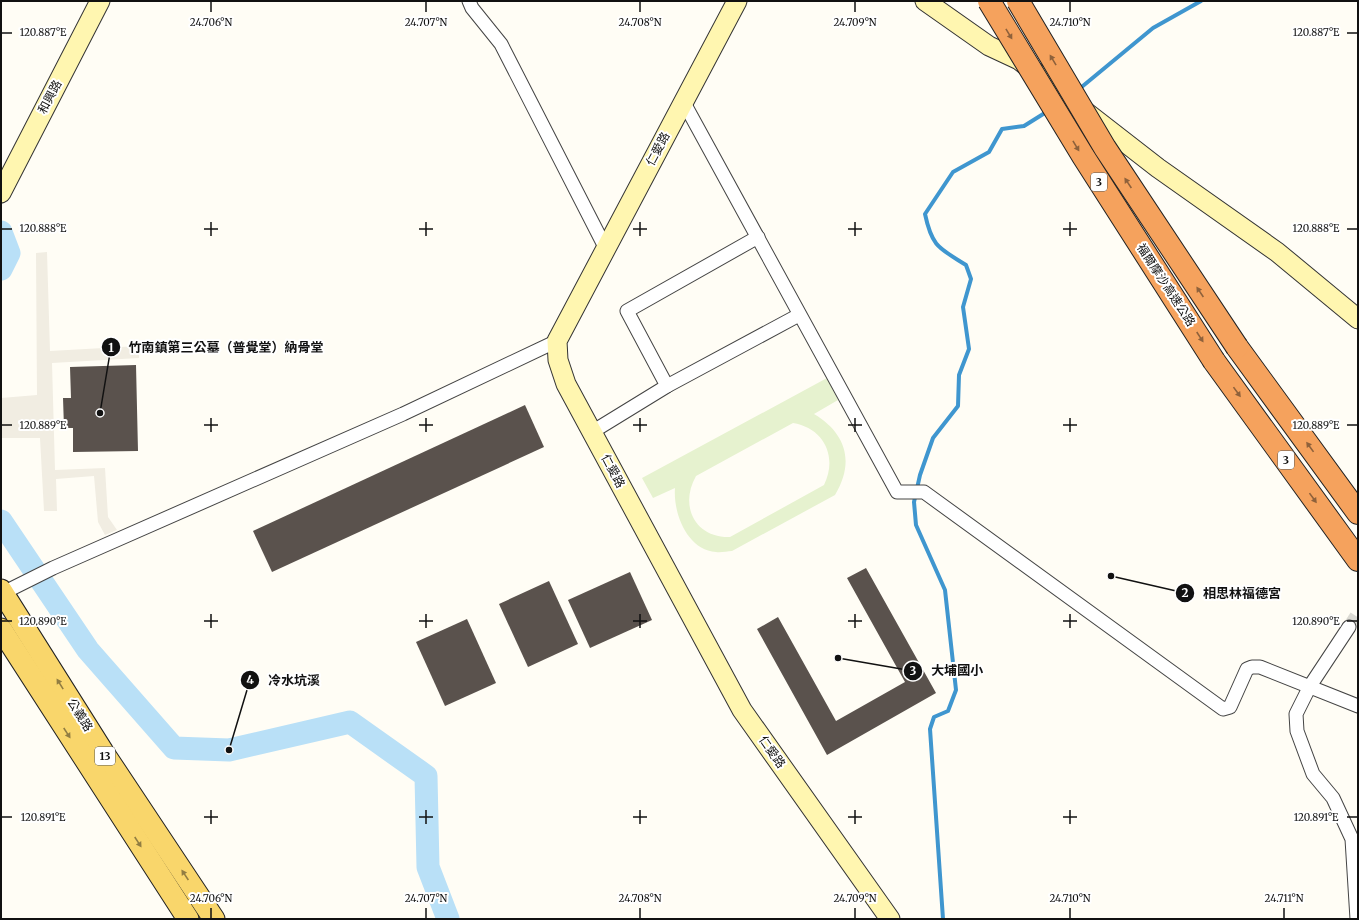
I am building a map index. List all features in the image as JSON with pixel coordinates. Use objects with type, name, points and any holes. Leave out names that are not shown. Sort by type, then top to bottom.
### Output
[{"type":"highway","name":"福爾摩沙高速公路","points":[[989,1],[1083,156],[1214,360],[1358,560]]},
{"type":"highway","name":"福爾摩沙高速公路","points":[[1018,1],[1105,148],[1237,347],[1358,513]]},
{"type":"main road","name":"公義路","points":[[6,591],[103,752],[214,919]]},
{"type":"main road","name":"公義路","points":[[1,629],[188,919]]},
{"type":"street","name":"和興路","points":[[1,193],[100,1]]},
{"type":"street","points":[[469,1],[472,8],[501,44],[605,247]]},
{"type":"street","name":"仁愛路","points":[[737,1],[605,247],[557,341],[558,360],[566,384],[742,710],[890,919]]},
{"type":"street","points":[[925,1],[989,46],[1019,60],[1158,168],[1277,252],[1358,319]]},
{"type":"street","points":[[684,101],[799,315],[897,492],[924,492],[1223,709],[1230,707],[1247,669],[1252,667],[1260,667],[1358,706]]},
{"type":"street","points":[[667,386],[627,311],[758,237]]},
{"type":"street","points":[[592,432],[667,386],[799,315]]},
{"type":"street","points":[[6,591],[53,568],[403,414],[557,341]]},
{"type":"street","points":[[1349,627],[1310,686],[1296,714],[1297,731],[1313,774],[1333,798],[1352,839],[1357,919]]},
{"type":"green space","points":[[827,378],[838,400],[814,414],[834,430],[844,449],[846,460],[845,471],[835,495],[732,551],[716,552],[706,550],[697,545],[684,529],[679,519],[676,508],[675,488],[653,498],[642,478]],"holes":[[[793,423],[804,426],[820,437],[829,454],[828,475],[824,485],[730,537],[718,536],[699,526],[690,509],[689,498],[691,487],[696,476]]]},
{"type":"shaded area","points":[[47,252],[50,351],[139,346],[139,358],[52,363],[55,470],[105,468],[108,517],[117,530],[105,535],[98,522],[94,476],[56,479],[57,511],[44,511],[40,438],[1,438],[1,398],[37,395],[36,253]]},
{"type":"building","points":[[136,365],[138,451],[73,452],[73,428],[64,428],[63,398],[71,398],[70,367]]},
{"type":"building","points":[[525,405],[544,447],[272,572],[253,531]]},
{"type":"building","points":[[866,568],[936,693],[827,755],[757,629],[778,617],[836,721],[905,682],[847,578]]},
{"type":"building","points":[[630,572],[652,620],[590,648],[568,600]]},
{"type":"building","points":[[549,581],[578,644],[528,667],[499,604]]},
{"type":"building","points":[[467,619],[496,683],[445,706],[416,642]]},
{"type":"waterway","points":[[1078,90],[1153,28],[1201,1]]},
{"type":"waterway","points":[[943,919],[930,729],[934,717],[948,711],[956,690],[945,590],[916,525],[914,502],[920,475],[933,438],[958,406],[959,375],[969,349],[963,307],[971,279],[966,265],[938,246],[931,234],[925,214],[953,172],[989,152],[1002,129],[1024,126],[1048,111]]},
{"type":"waterway","points":[[1,232],[9,253],[1,269]]},
{"type":"waterway","points":[[1,521],[88,650],[174,748],[229,750],[350,722],[426,776],[428,867],[448,919]]},
{"type":"tunnel","points":[[1349,627],[1358,613]]},
{"type":"place","name":"竹南鎮第三公墓（普覺堂）納骨堂","points":[[100,413]]},
{"type":"place","name":"相思林福德宮","points":[[1111,576]]},
{"type":"place","name":"大埔國小","points":[[838,658]]},
{"type":"place","name":"冷水坑溪","points":[[229,750]]}]
